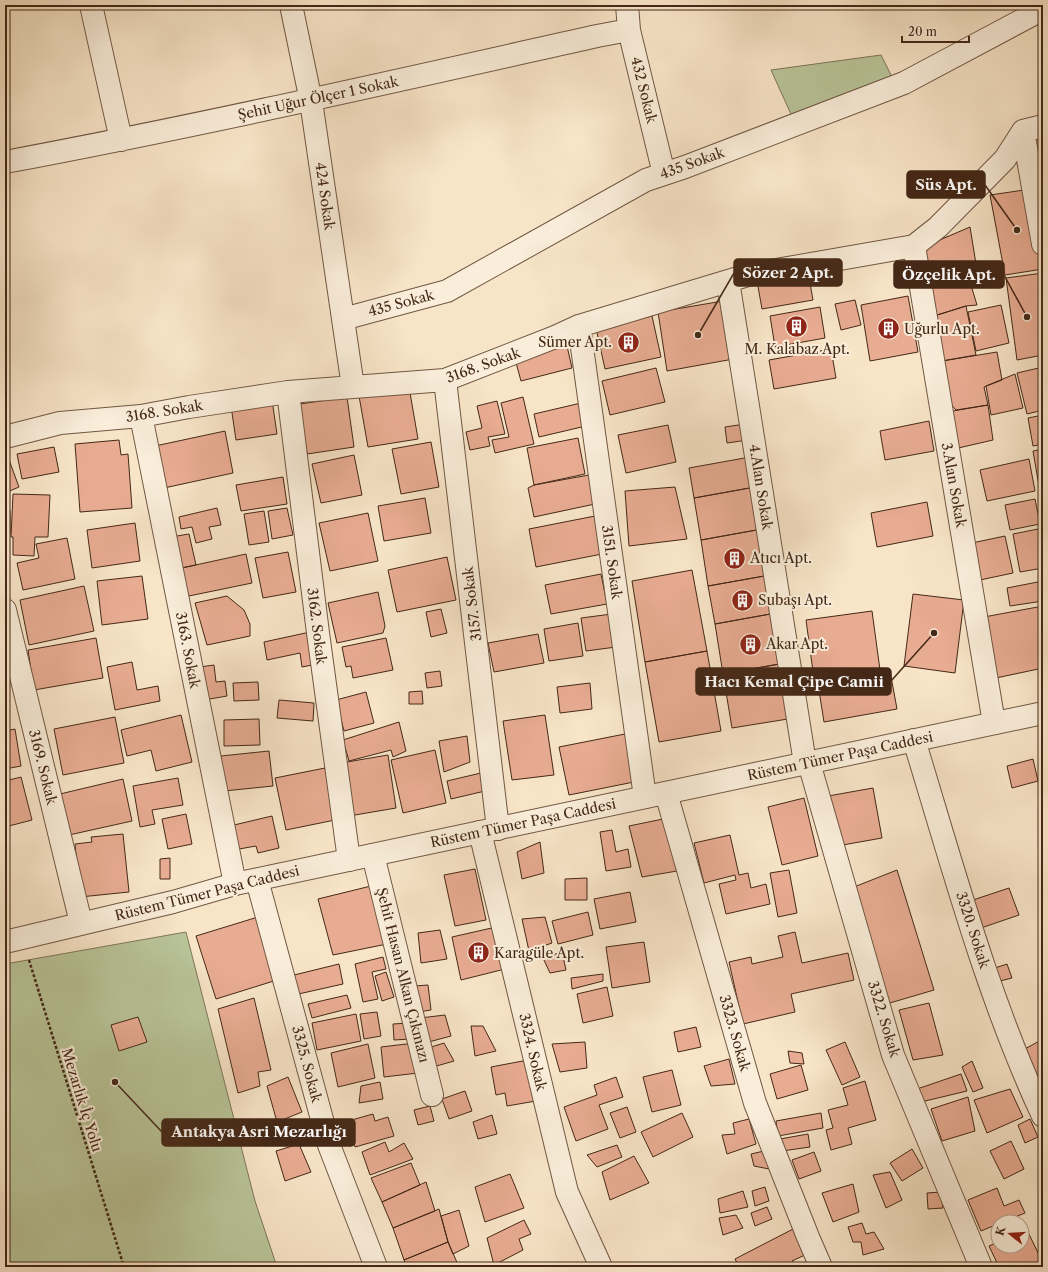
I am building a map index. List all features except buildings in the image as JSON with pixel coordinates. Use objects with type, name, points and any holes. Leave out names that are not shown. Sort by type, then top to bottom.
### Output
[{"type":"street","points":[[91,5],[122,140]]},
{"type":"street","name":"424 Sokak","points":[[291,5],[311,101],[353,387]]},
{"type":"street","name":"432 Sokak","points":[[627,5],[629,30],[664,174]]},
{"type":"street","name":"435 Sokak","points":[[342,318],[447,291],[646,180],[686,167],[904,83],[1043,9]]},
{"type":"street","name":"Şehit Uğur Ölçer 1 Sokak","points":[[5,162],[122,140],[311,101],[629,30]]},
{"type":"street","points":[[1033,128],[1043,244]]},
{"type":"street","name":"3168. Sokak","points":[[5,437],[60,423],[141,416],[288,392],[445,380],[521,351],[579,326],[728,281],[748,276],[914,246],[938,227],[1005,159],[1033,128]]},
{"type":"street","name":"3.Alan Sokak","points":[[914,246],[994,723]]},
{"type":"street","name":"4.Alan Sokak","points":[[728,281],[807,763]]},
{"type":"street","name":"3151. Sokak","points":[[579,326],[645,797]]},
{"type":"street","name":"3157. Sokak","points":[[445,380],[489,830]]},
{"type":"street","name":"3162. Sokak","points":[[288,392],[319,640],[349,860]]},
{"type":"street","name":"3163. Sokak","points":[[141,416],[235,884]]},
{"type":"street","name":"3169. Sokak","points":[[5,610],[81,924]]},
{"type":"street","name":"Rüstem Tümer Paşa Caddesi","points":[[13,940],[173,902],[235,884],[1043,713]]},
{"type":"street","name":"3320. Sokak","points":[[914,740],[979,952],[1023,1073],[1043,1116]]},
{"type":"street","name":"3322. Sokak","points":[[807,763],[893,1055],[981,1267]]},
{"type":"street","name":"3323. Sokak","points":[[666,793],[755,1103],[808,1238],[821,1267]]},
{"type":"street","name":"3324. Sokak","points":[[489,830],[566,1192],[601,1267]]},
{"type":"street","name":"Şehit Hasan Alkan Çıkmazı","points":[[373,855],[432,1095]]},
{"type":"street","name":"3325. Sokak","points":[[257,880],[329,1145],[376,1267]]},
{"type":"path","name":"Mezarlık İç Yolu","points":[[13,940],[124,1267]]},
{"type":"green space","points":[[881,55],[892,77],[795,123],[771,70]]},
{"type":"green space","points":[[186,932],[255,1201],[277,1267],[5,1267],[5,964]]},
{"type":"place","name":"Süs Apt.","points":[[1017,230]]},
{"type":"place","name":"Özçelik Apt.","points":[[1027,317]]},
{"type":"place","name":"M. Kalabaz Apt.","points":[[797,327]]},
{"type":"place","name":"Uğurlu Apt.","points":[[889,329]]},
{"type":"place","name":"Sözer 2 Apt.","points":[[698,335]]},
{"type":"place","name":"Sümer Apt.","points":[[628,342]]},
{"type":"place","name":"Atıcı Apt.","points":[[735,558]]},
{"type":"place","name":"Subaşı Apt.","points":[[742,600]]},
{"type":"place","name":"Hacı Kemal Çipe Camii","points":[[934,633]]},
{"type":"place","name":"Akar Apt.","points":[[750,644]]},
{"type":"place","name":"Karagüle Apt.","points":[[478,953]]},
{"type":"place","name":"Antakya Asri Mezarlığı","points":[[115,1082]]}]
